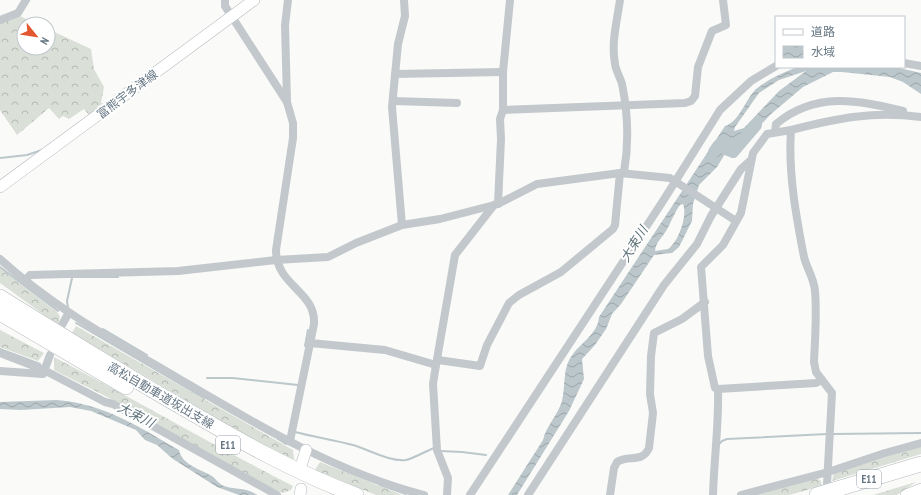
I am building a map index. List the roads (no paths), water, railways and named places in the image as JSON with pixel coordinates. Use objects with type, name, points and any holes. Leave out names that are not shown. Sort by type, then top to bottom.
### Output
[{"type":"highway","points":[[0,287],[59,328]]},
{"type":"highway","points":[[0,297],[59,328]]},
{"type":"highway","name":"E11","points":[[0,313],[130,389]]},
{"type":"highway","points":[[0,325],[130,389]]},
{"type":"highway","name":"高松自動車道坂出支線","points":[[59,328],[135,380],[258,450],[356,495]]},
{"type":"highway","name":"高松自動車道坂出支線","points":[[130,389],[260,462],[330,495]]},
{"type":"highway","name":"E11","points":[[817,495],[921,464]]},
{"type":"highway","name":"E11","points":[[850,495],[921,474]]},
{"type":"main road","name":"富熊宇多津線","points":[[0,188],[254,0]]},
{"type":"main road","points":[[302,463],[306,450]]},
{"type":"main road","points":[[906,495],[921,489]]},
{"type":"street","points":[[0,20],[18,13],[26,0]]},
{"type":"street","points":[[225,0],[225,6],[287,102]]},
{"type":"street","points":[[288,0],[285,25],[287,102],[293,123],[293,138],[276,250],[276,260],[279,269],[313,309],[314,324],[290,441]]},
{"type":"street","points":[[402,225],[393,135],[393,101],[398,44],[405,12],[404,0]]},
{"type":"street","points":[[447,495],[448,478],[437,450],[433,384],[456,256],[496,204],[501,139],[500,119],[503,110],[503,72],[510,0]]},
{"type":"street","points":[[310,343],[384,350],[437,362],[480,366],[488,345],[509,303],[519,295],[561,272],[613,228],[615,225],[622,172],[627,153],[627,133],[622,84],[615,64],[614,48],[620,0]]},
{"type":"street","points":[[503,110],[624,106],[685,103],[692,101],[695,96],[698,67],[712,31],[726,26],[723,0]]},
{"type":"street","points":[[905,63],[921,66]]},
{"type":"street","points":[[470,495],[677,182],[720,110],[750,80],[775,67]]},
{"type":"street","points":[[395,74],[503,72]]},
{"type":"street","points":[[775,132],[776,124],[790,114],[805,106],[827,101],[842,100],[862,102],[910,113],[918,117]]},
{"type":"street","points":[[393,101],[457,103]]},
{"type":"street","points":[[713,495],[715,441],[718,420],[718,389],[715,388],[708,356],[705,302],[701,267],[722,245],[741,213],[751,160],[762,139],[767,134],[841,118],[880,114],[918,117]]},
{"type":"street","points":[[791,130],[789,150],[794,201],[805,259],[812,273],[816,292],[814,362],[816,372],[832,393],[827,484]]},
{"type":"street","points":[[528,495],[664,285],[697,244],[716,207],[742,169],[751,160]]},
{"type":"street","points":[[24,281],[30,275],[178,271],[276,260],[328,257],[356,243],[402,225],[440,219],[496,204],[536,184],[622,172],[670,178],[736,221]]},
{"type":"street","points":[[0,259],[24,281],[68,314],[198,390],[306,450],[412,494],[424,495]]},
{"type":"street","points":[[610,495],[616,462],[625,459],[640,458],[647,453],[649,448],[653,414],[650,394],[651,356],[654,333],[682,319],[705,302]]},
{"type":"street","points":[[59,328],[68,314]]},
{"type":"street","points":[[0,353],[45,368],[144,420],[277,495]]},
{"type":"street","points":[[0,371],[43,374],[50,355]]},
{"type":"street","points":[[718,389],[816,383],[822,380]]},
{"type":"street","points":[[741,495],[828,472],[921,443]]},
{"type":"water","points":[[795,68],[899,68],[921,73],[921,94],[903,82],[890,77],[833,72],[803,87],[771,114],[752,134],[736,141],[728,149],[717,167],[699,185],[693,204],[692,221],[679,247],[672,253],[654,255],[621,304],[612,314],[606,329],[595,345],[582,359],[584,379],[569,411],[517,495],[508,495],[543,440],[558,411],[562,401],[567,365],[573,354],[593,333],[599,317],[725,126],[735,120],[756,89],[771,79]],"holes":[[[806,71],[779,91],[744,128],[734,131],[735,127],[759,93],[779,80]],[[683,204],[684,209],[681,228],[672,246],[668,249],[655,251],[680,205]]]},
{"type":"water","points":[[57,400],[91,406],[121,418],[179,450],[181,455],[188,463],[212,476],[222,485],[253,492],[257,495],[239,495],[217,487],[173,459],[157,445],[145,440],[136,430],[91,411],[70,407],[21,410],[0,409],[0,402]]},
{"type":"waterway","name":"大束川","points":[[714,152],[718,146],[733,152],[756,125]]},
{"type":"waterway","points":[[0,158],[27,155],[42,150]]},
{"type":"waterway","points":[[0,267],[58,311]]},
{"type":"waterway","points":[[72,277],[118,277]]},
{"type":"waterway","points":[[68,308],[67,301],[72,278]]},
{"type":"waterway","points":[[76,323],[204,398]]},
{"type":"waterway","points":[[103,329],[147,355]]},
{"type":"waterway","points":[[305,346],[308,330]]},
{"type":"waterway","points":[[0,349],[40,364]]},
{"type":"waterway","points":[[207,378],[233,378],[298,385]]},
{"type":"waterway","points":[[295,432],[353,445],[386,457],[400,460],[409,459],[434,448]]},
{"type":"waterway","points":[[833,434],[921,433]]},
{"type":"waterway","points":[[719,444],[727,439],[827,434]]},
{"type":"waterway","points":[[278,439],[286,444]]},
{"type":"waterway","points":[[440,451],[486,455]]},
{"type":"waterway","points":[[380,485],[406,494]]}]
